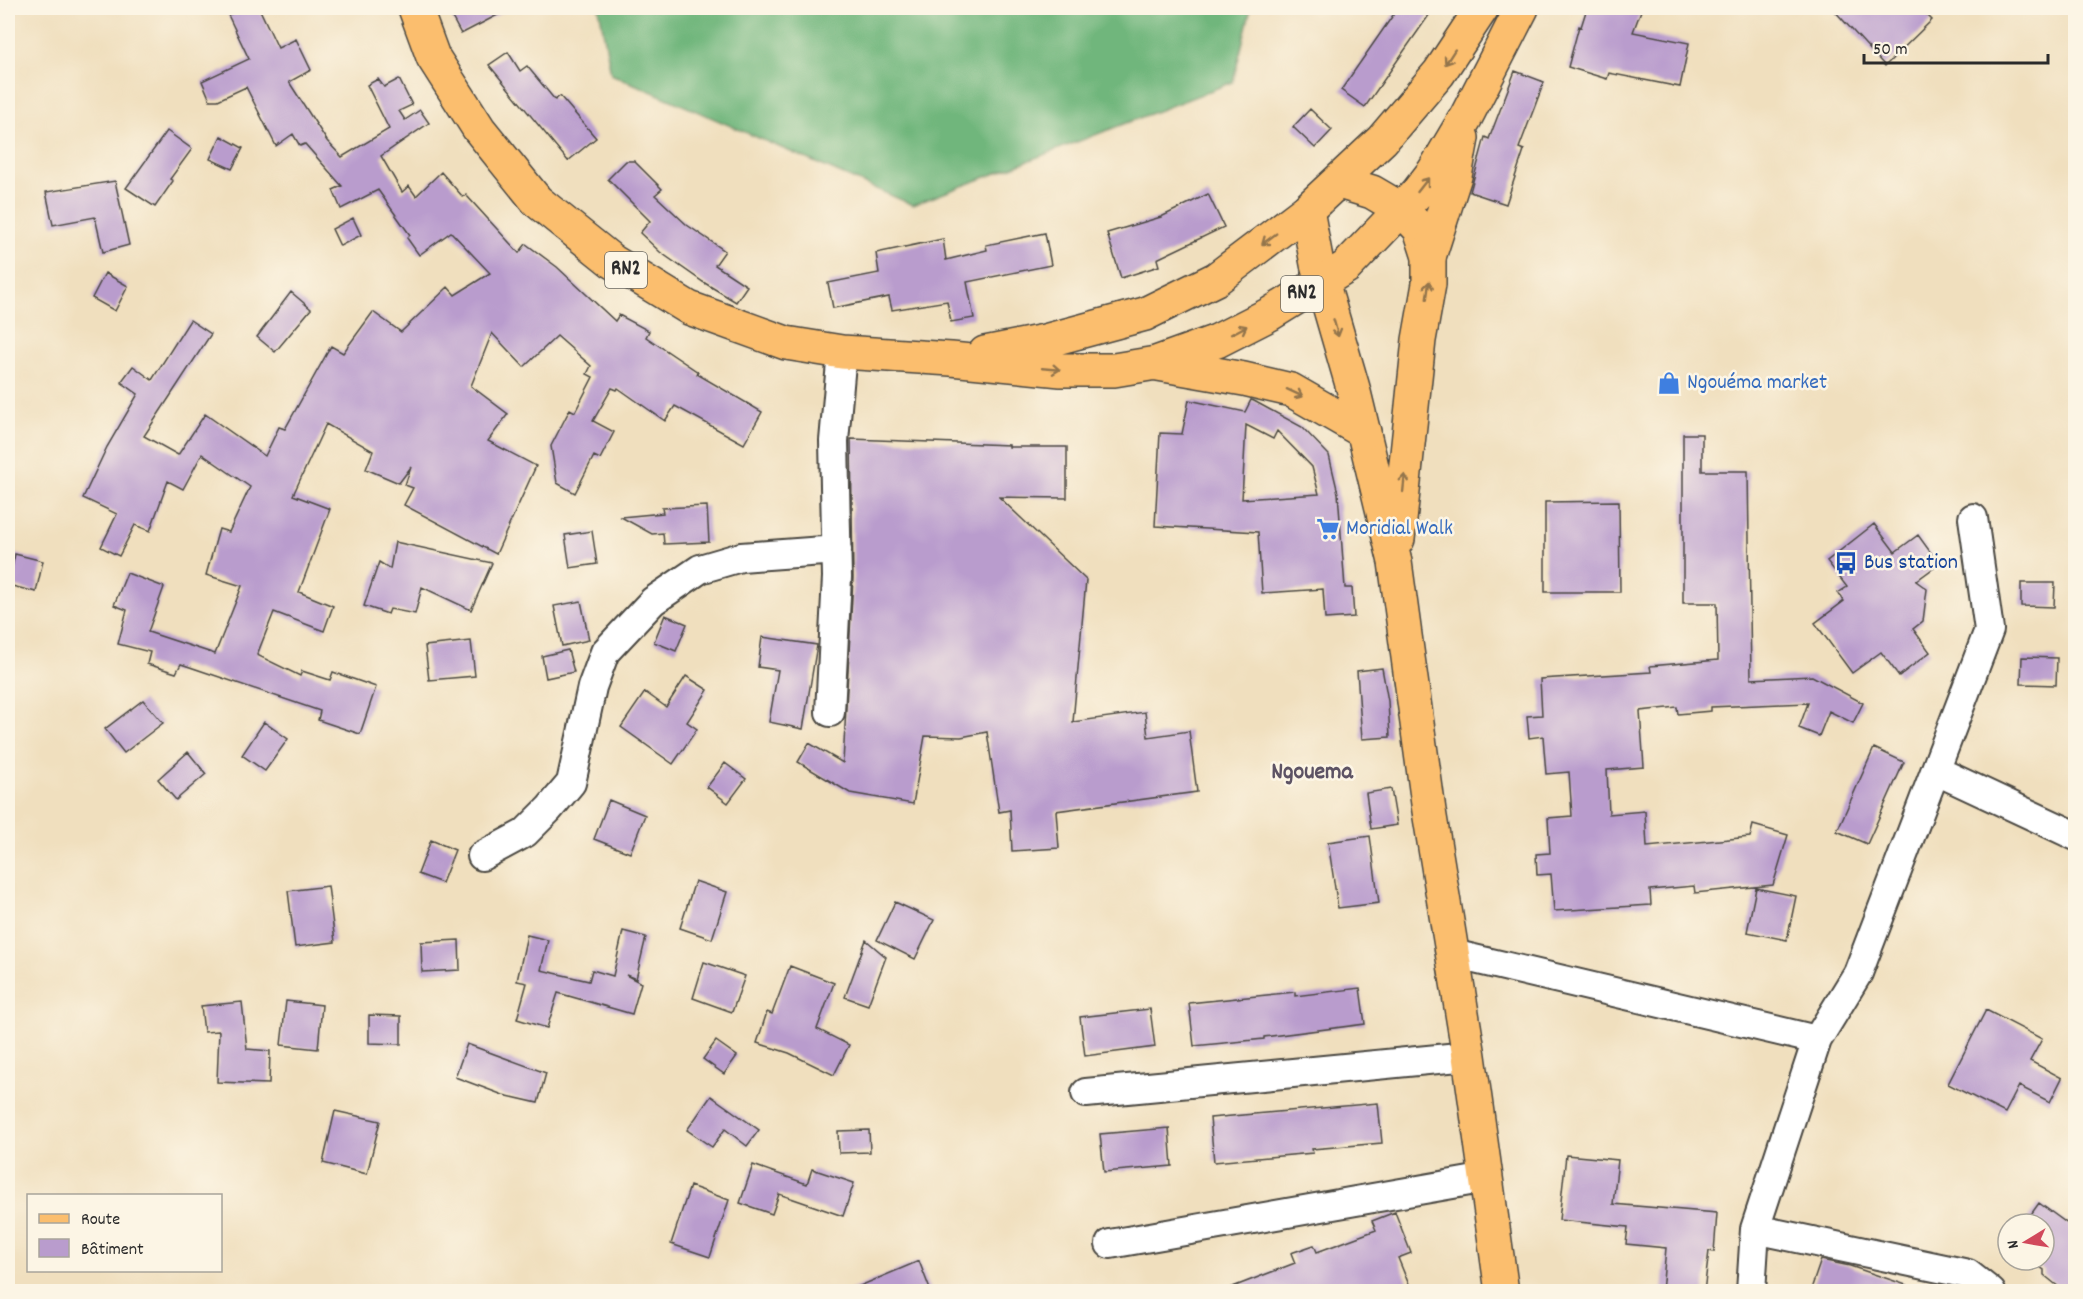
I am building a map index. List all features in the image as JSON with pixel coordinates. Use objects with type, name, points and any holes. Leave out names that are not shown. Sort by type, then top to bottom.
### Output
[{"type":"main road","name":"RN2","points":[[415,8],[433,57],[478,129],[537,201],[612,261],[689,308],[786,343],[842,352],[951,359],[1061,370],[1114,370],[1156,363],[1217,341],[1270,314],[1346,267],[1434,171],[1466,117],[1522,8]]},
{"type":"main road","name":"RN2","points":[[951,359],[1045,341],[1146,314],[1216,279],[1307,210],[1382,140],[1440,72],[1482,8]]},
{"type":"main road","points":[[1395,562],[1419,340],[1429,284],[1429,257],[1455,176],[1466,117]]},
{"type":"main road","points":[[1339,182],[1372,192],[1401,209],[1420,229],[1429,257]]},
{"type":"main road","points":[[1307,210],[1322,282],[1353,388],[1395,562],[1429,811],[1469,1056],[1502,1292]]},
{"type":"main road","points":[[1156,363],[1291,390],[1364,432]]},
{"type":"street","points":[[830,712],[837,577],[834,441],[842,352]]},
{"type":"street","points":[[1750,1292],[1755,1228],[1817,1040],[1858,973],[1989,630],[1973,518]]},
{"type":"street","points":[[482,856],[525,833],[572,783],[592,687],[605,652],[653,601],[700,569],[741,556],[837,550]]},
{"type":"street","points":[[1937,771],[2076,836]]},
{"type":"street","points":[[1453,954],[1817,1040]]},
{"type":"street","points":[[1086,1094],[1469,1056]]},
{"type":"street","points":[[1110,1244],[1487,1179]]},
{"type":"street","points":[[1755,1228],[1968,1274],[1991,1292]]},
{"type":"green space","points":[[599,8],[1251,8],[1233,82],[913,205],[611,74]]},
{"type":"building","points":[[244,8],[259,8],[278,48],[296,39],[311,70],[289,82],[327,141],[342,157],[389,129],[367,85],[378,79],[384,87],[399,79],[412,105],[399,111],[405,120],[420,110],[429,123],[381,156],[402,192],[409,186],[416,196],[441,172],[463,197],[466,195],[519,253],[526,244],[557,267],[615,321],[619,315],[649,331],[646,337],[698,372],[697,374],[762,412],[744,444],[675,406],[665,421],[618,388],[617,390],[612,388],[593,421],[614,432],[600,459],[594,456],[575,493],[557,483],[551,446],[570,409],[575,412],[593,377],[587,374],[591,366],[557,336],[524,367],[492,333],[471,386],[508,414],[488,441],[536,466],[496,554],[404,505],[413,488],[405,485],[411,467],[399,483],[366,469],[373,451],[326,424],[293,495],[330,509],[299,592],[333,606],[324,631],[274,612],[257,655],[300,676],[302,671],[330,680],[333,672],[376,687],[360,734],[318,720],[320,711],[181,664],[176,673],[147,664],[150,652],[118,644],[127,610],[114,605],[127,573],[164,587],[148,632],[215,654],[242,586],[206,575],[219,529],[229,532],[250,487],[202,454],[183,489],[168,481],[150,531],[135,525],[119,556],[101,547],[117,514],[83,498],[107,447],[138,394],[121,382],[133,366],[152,380],[190,320],[211,334],[144,436],[178,455],[205,414],[265,456],[279,427],[285,429],[331,346],[343,353],[373,312],[401,332],[448,287],[455,295],[490,273],[451,232],[419,255],[407,238],[410,235],[378,190],[341,209],[333,190],[342,186],[305,144],[300,146],[293,134],[276,146],[246,87],[218,100],[210,100],[202,81],[249,59],[228,15]]},
{"type":"building","points":[[447,8],[511,8],[461,34]]},
{"type":"building","points":[[1398,8],[1434,8],[1365,107],[1341,90]]},
{"type":"building","points":[[1587,8],[1642,8],[1633,32],[1689,43],[1680,87],[1609,73],[1607,79],[1568,67],[1579,26],[1581,27]]},
{"type":"building","points":[[1832,8],[1920,8],[1932,20],[1885,66]]},
{"type":"building","points":[[508,52],[520,71],[527,66],[555,100],[560,96],[596,138],[568,161],[489,65]]},
{"type":"building","points":[[1515,71],[1544,82],[1519,148],[1524,150],[1506,204],[1470,192],[1485,137],[1489,139]]},
{"type":"building","points":[[1310,109],[1332,130],[1315,148],[1293,127]]},
{"type":"building","points":[[167,131],[192,149],[170,179],[173,181],[155,207],[126,188]]},
{"type":"building","points":[[221,136],[243,148],[232,169],[210,159]]},
{"type":"building","points":[[626,161],[634,161],[662,189],[655,195],[687,225],[725,251],[715,265],[747,286],[736,302],[660,252],[640,233],[650,221],[608,179]]},
{"type":"building","points":[[115,181],[129,245],[103,252],[95,217],[53,225],[46,192]]},
{"type":"building","points":[[1208,194],[1224,227],[1157,259],[1159,266],[1121,278],[1107,233],[1161,217]]},
{"type":"building","points":[[353,218],[361,235],[340,246],[332,229]]},
{"type":"building","points":[[1045,233],[1051,265],[967,282],[974,318],[951,322],[947,301],[892,310],[889,297],[833,308],[828,283],[879,273],[876,253],[943,239],[946,260],[987,250],[986,245]]},
{"type":"building","points":[[105,273],[128,286],[115,311],[92,298]]},
{"type":"building","points":[[291,292],[311,309],[275,352],[257,337]]},
{"type":"building","points":[[1189,400],[1245,412],[1251,400],[1302,427],[1329,455],[1338,493],[1345,588],[1352,588],[1354,617],[1325,619],[1323,589],[1262,593],[1258,532],[1155,526],[1160,433],[1182,434]],"holes":[[[1246,425],[1273,439],[1277,431],[1312,467],[1319,494],[1242,499]]]},
{"type":"building","points":[[1683,434],[1702,434],[1702,471],[1748,471],[1751,679],[1812,676],[1863,703],[1853,723],[1829,711],[1819,736],[1799,728],[1808,703],[1711,707],[1711,711],[1678,714],[1677,707],[1640,711],[1644,767],[1607,770],[1609,814],[1645,811],[1647,847],[1750,837],[1753,825],[1788,835],[1773,885],[1695,893],[1694,886],[1650,890],[1651,905],[1554,911],[1551,874],[1537,875],[1536,854],[1550,853],[1548,818],[1572,816],[1569,772],[1546,774],[1543,736],[1529,738],[1527,716],[1542,715],[1540,679],[1651,672],[1650,666],[1718,660],[1717,603],[1683,603]]},
{"type":"building","points":[[851,439],[1009,445],[1009,447],[1067,447],[1067,498],[999,497],[1086,580],[1073,722],[1145,712],[1148,737],[1189,731],[1197,792],[1056,811],[1059,848],[1012,851],[1010,810],[999,812],[987,732],[961,737],[925,736],[913,804],[850,793],[798,762],[809,743],[843,763],[853,578]]},
{"type":"building","points":[[1619,501],[1620,592],[1545,592],[1545,502]]},
{"type":"building","points":[[707,506],[709,542],[664,544],[663,533],[652,534],[621,517],[663,513],[662,508]]},
{"type":"building","points":[[1874,524],[1895,552],[1918,535],[1939,564],[1916,581],[1927,589],[1923,621],[1913,629],[1930,652],[1899,676],[1881,652],[1852,673],[1815,623],[1844,601],[1838,593],[1847,587],[1827,561]]},
{"type":"building","points":[[592,531],[597,564],[570,568],[565,535]]},
{"type":"building","points":[[395,542],[492,563],[471,610],[422,587],[415,614],[390,609],[388,614],[364,606],[379,562],[390,569]]},
{"type":"building","points":[[15,554],[43,561],[36,592],[8,585]]},
{"type":"building","points":[[2021,583],[2055,583],[2054,607],[2021,606]]},
{"type":"building","points":[[581,601],[589,640],[562,646],[554,606]]},
{"type":"building","points":[[665,615],[687,624],[676,651],[654,642]]},
{"type":"building","points":[[762,637],[817,645],[803,729],[769,722],[778,670],[758,667]]},
{"type":"building","points":[[471,641],[475,676],[429,680],[425,646]]},
{"type":"building","points":[[568,650],[574,672],[546,678],[542,656]]},
{"type":"building","points":[[2022,657],[2057,658],[2056,685],[2021,684]]},
{"type":"building","points":[[1382,668],[1388,701],[1390,737],[1362,739],[1357,671]]},
{"type":"building","points":[[686,676],[708,690],[687,722],[697,729],[673,764],[621,727],[645,692],[666,707]]},
{"type":"building","points":[[143,700],[163,723],[124,753],[105,729]]},
{"type":"building","points":[[264,722],[288,739],[265,771],[242,755]]},
{"type":"building","points":[[1874,748],[1904,762],[1867,844],[1837,831]]},
{"type":"building","points":[[188,752],[206,774],[176,800],[158,779]]},
{"type":"building","points":[[725,763],[746,779],[728,803],[707,787]]},
{"type":"building","points":[[1391,789],[1397,825],[1371,829],[1366,793]]},
{"type":"building","points":[[609,800],[645,815],[630,853],[594,839]]},
{"type":"building","points":[[1370,836],[1379,903],[1338,908],[1328,842]]},
{"type":"building","points":[[431,840],[455,850],[442,883],[418,874]]},
{"type":"building","points":[[695,881],[727,892],[712,939],[680,928]]},
{"type":"building","points":[[328,886],[335,942],[295,947],[288,891]]},
{"type":"building","points":[[1756,888],[1796,896],[1787,940],[1747,932]]},
{"type":"building","points":[[895,902],[934,920],[915,959],[877,940]]},
{"type":"building","points":[[623,931],[646,937],[636,979],[626,975],[641,983],[632,1014],[558,993],[547,1028],[517,1019],[527,983],[517,981],[527,935],[548,940],[541,970],[589,981],[592,970],[613,976]]},
{"type":"building","points":[[459,940],[460,970],[422,972],[421,942]]},
{"type":"building","points":[[866,940],[886,957],[868,1005],[845,997]]},
{"type":"building","points":[[704,962],[745,976],[732,1012],[693,998]]},
{"type":"building","points":[[790,966],[834,983],[817,1029],[849,1045],[834,1075],[789,1053],[757,1043],[767,1012],[772,1014]]},
{"type":"building","points":[[1360,988],[1365,1024],[1264,1037],[1264,1039],[1194,1046],[1189,1003],[1295,992],[1295,996]]},
{"type":"building","points":[[286,1001],[322,1005],[318,1049],[281,1045]]},
{"type":"building","points":[[242,1002],[247,1049],[270,1051],[269,1084],[217,1082],[219,1031],[204,1032],[201,1006]]},
{"type":"building","points":[[1150,1009],[1155,1047],[1085,1056],[1080,1017]]},
{"type":"building","points":[[1986,1010],[2042,1039],[2030,1061],[2062,1078],[2050,1102],[2019,1086],[2005,1113],[1948,1084]]},
{"type":"building","points":[[369,1015],[401,1016],[401,1044],[369,1043]]},
{"type":"building","points":[[716,1041],[737,1056],[724,1074],[703,1059]]},
{"type":"building","points":[[467,1044],[546,1073],[538,1103],[503,1095],[455,1077]]},
{"type":"building","points":[[711,1096],[759,1130],[747,1146],[725,1129],[712,1147],[687,1130]]},
{"type":"building","points":[[1378,1103],[1382,1143],[1312,1149],[1313,1153],[1214,1162],[1210,1118]]},
{"type":"building","points":[[335,1111],[380,1121],[367,1174],[323,1163]]},
{"type":"building","points":[[1169,1128],[1172,1166],[1104,1172],[1100,1134]]},
{"type":"building","points":[[869,1130],[870,1152],[839,1153],[838,1131]]},
{"type":"building","points":[[1566,1155],[1618,1160],[1613,1204],[1717,1213],[1714,1252],[1709,1251],[1704,1292],[1662,1292],[1666,1248],[1626,1244],[1628,1227],[1559,1220]]},
{"type":"building","points":[[753,1165],[807,1184],[812,1169],[854,1183],[843,1216],[779,1194],[772,1214],[740,1203]]},
{"type":"building","points":[[690,1186],[729,1200],[710,1257],[671,1244]]},
{"type":"building","points":[[2039,1203],[2051,1212],[2033,1212]]},
{"type":"building","points":[[1395,1212],[1411,1253],[1398,1258],[1412,1292],[1226,1292],[1225,1290],[1295,1263],[1291,1253],[1314,1245],[1317,1252],[1376,1230],[1372,1221]]},
{"type":"building","points":[[2056,1215],[2076,1230],[2076,1292],[2065,1292],[2044,1275],[2044,1272],[2056,1272]]},
{"type":"building","points":[[1821,1260],[1850,1266],[1915,1288],[1914,1292],[1810,1292]]},
{"type":"building","points":[[919,1261],[931,1292],[848,1292],[848,1291]]},
{"type":"place","name":"Ngouéma market","points":[[1669,383]]},
{"type":"place","name":"Moridial Walk","points":[[1328,529]]},
{"type":"place","name":"Bus station","points":[[1846,563]]},
{"type":"district","name":"Ngouema","points":[[1312,773]]}]
